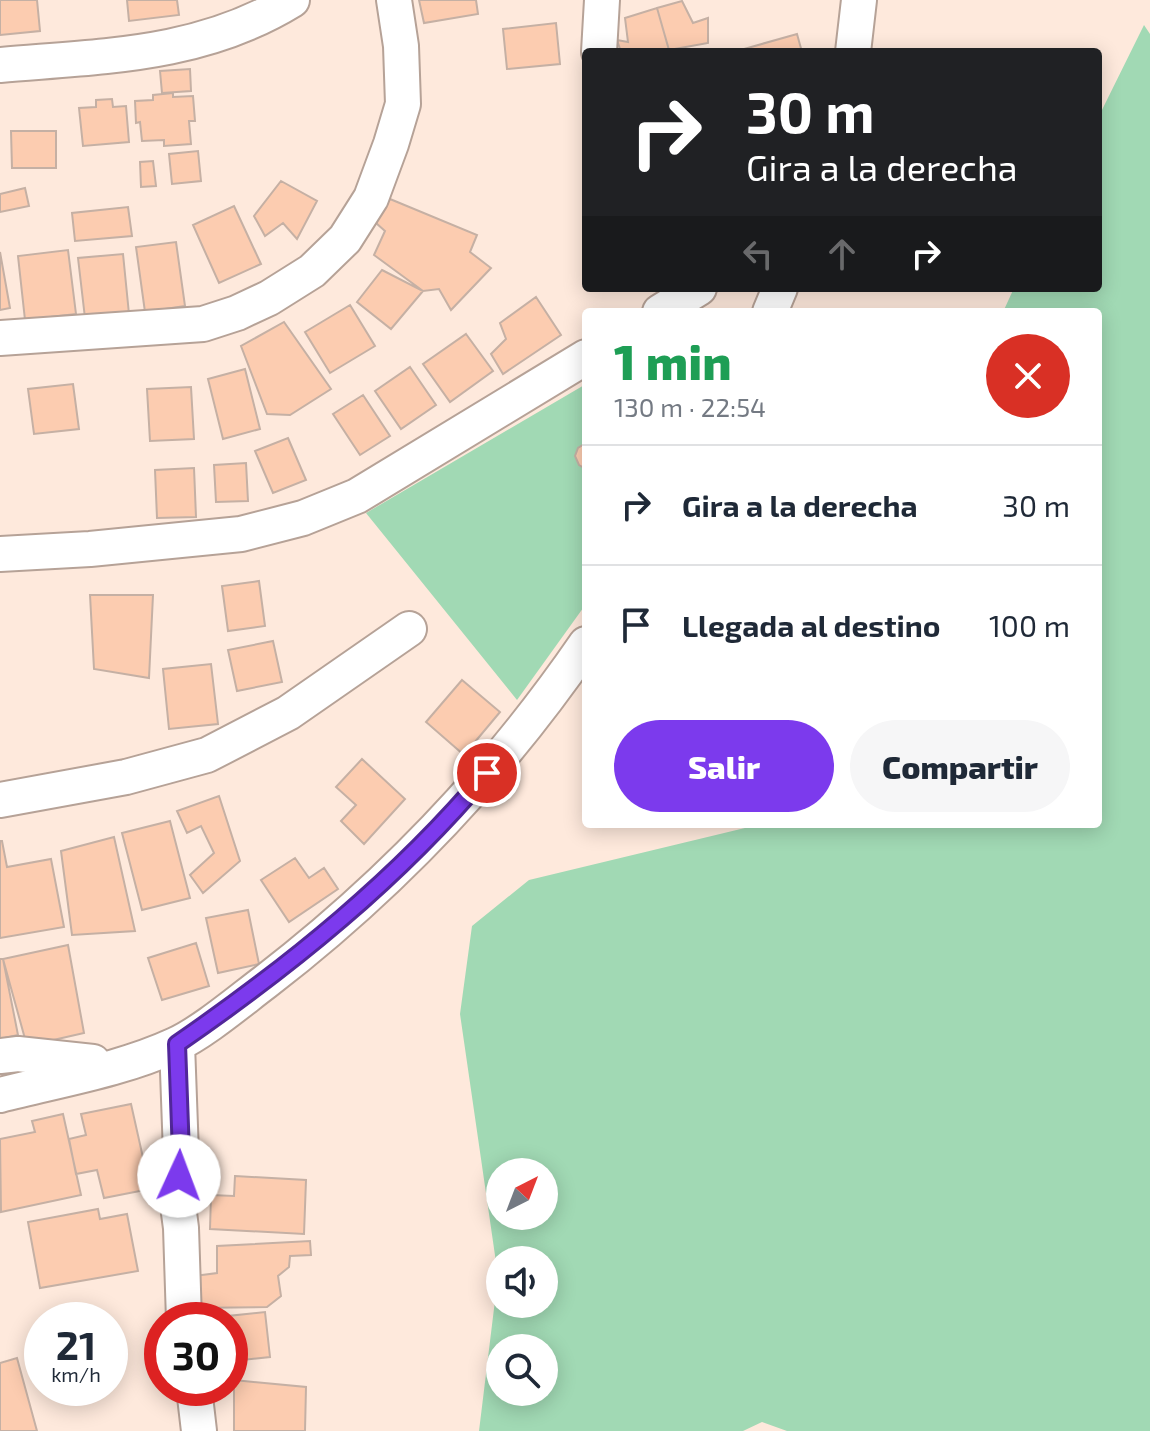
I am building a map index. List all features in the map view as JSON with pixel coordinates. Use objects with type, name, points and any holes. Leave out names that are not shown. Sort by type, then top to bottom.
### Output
[{"type":"street","points":[[0,65],[127,54],[197,42],[261,19],[292,0]]},
{"type":"street","points":[[0,338],[203,324],[269,298],[312,271],[345,239],[371,198],[391,144],[403,104],[401,46],[394,0]]},
{"type":"street","points":[[599,48],[602,0]]},
{"type":"street","points":[[853,48],[859,0]]},
{"type":"street","points":[[666,308],[692,292]]},
{"type":"street","points":[[0,554],[90,549],[241,534],[303,518],[357,496],[582,359]]},
{"type":"street","points":[[0,800],[126,777],[207,755],[288,713],[409,629]]},
{"type":"street","points":[[0,1095],[118,1065],[177,1044],[306,950],[448,819],[544,704],[582,650]]},
{"type":"street","points":[[177,1044],[181,1154],[177,1198],[183,1302]]},
{"type":"street","points":[[0,1056],[18,1054],[118,1065]]},
{"type":"street","points":[[196,1406],[199,1431]]},
{"type":"green space","points":[[1144,25],[1150,34],[1150,1431],[787,1431],[762,1422],[743,1431],[479,1431],[486,1374],[486,1406],[558,1406],[558,1334],[491,1334],[493,1318],[558,1318],[558,1246],[494,1246],[491,1230],[558,1230],[558,1158],[486,1158],[486,1193],[460,1014],[472,926],[529,880],[745,828],[1102,828],[1102,308],[1005,308],[1012,292],[1102,292],[1102,110]]},
{"type":"green space","points":[[582,386],[582,610],[517,700],[366,513]]},
{"type":"building","points":[[0,0],[37,0],[40,31],[0,35]]},
{"type":"building","points":[[127,0],[177,0],[179,15],[129,21]]},
{"type":"building","points":[[419,0],[476,0],[478,14],[424,23]]},
{"type":"building","points":[[682,1],[693,23],[708,18],[708,43],[668,48],[657,8]]},
{"type":"building","points":[[657,8],[668,48],[620,48],[617,40],[628,42],[625,18]]},
{"type":"building","points":[[556,23],[560,64],[507,69],[503,29]]},
{"type":"building","points":[[797,34],[801,48],[748,48]]},
{"type":"building","points":[[190,69],[191,91],[162,93],[160,71]]},
{"type":"building","points":[[173,93],[173,97],[193,96],[195,121],[189,121],[191,144],[164,146],[164,140],[142,141],[140,122],[136,123],[135,101],[153,100],[153,95]]},
{"type":"building","points":[[112,99],[113,107],[126,106],[129,142],[83,146],[79,108],[96,107],[96,100]]},
{"type":"building","points":[[11,131],[56,131],[56,168],[12,168]]},
{"type":"building","points":[[198,151],[201,181],[172,184],[169,154]]},
{"type":"building","points":[[153,161],[156,186],[141,187],[140,162]]},
{"type":"building","points":[[281,181],[317,201],[297,239],[283,223],[265,236],[254,216]]},
{"type":"building","points":[[25,188],[29,206],[0,212],[0,194]]},
{"type":"building","points":[[390,199],[477,235],[470,252],[491,268],[451,310],[439,289],[423,291],[374,255],[385,231],[376,223]]},
{"type":"building","points":[[234,206],[261,264],[219,283],[193,225]]},
{"type":"building","points":[[128,207],[132,236],[75,241],[72,213]]},
{"type":"building","points":[[176,242],[185,306],[145,312],[136,247]]},
{"type":"building","points":[[68,250],[76,314],[25,320],[18,256]]},
{"type":"building","points":[[0,252],[10,308],[0,310]]},
{"type":"building","points":[[123,254],[129,314],[85,318],[78,258]]},
{"type":"building","points":[[382,270],[423,291],[391,329],[357,302]]},
{"type":"building","points":[[536,297],[561,335],[503,374],[491,354],[506,339],[500,323]]},
{"type":"building","points":[[350,305],[375,346],[330,373],[305,332]]},
{"type":"building","points":[[284,322],[331,389],[290,415],[267,414],[241,346]]},
{"type":"building","points":[[466,334],[493,371],[450,402],[423,364]]},
{"type":"building","points":[[410,367],[436,405],[401,429],[375,391]]},
{"type":"building","points":[[245,369],[260,429],[223,439],[208,379]]},
{"type":"building","points":[[73,384],[79,429],[34,434],[28,389]]},
{"type":"building","points":[[191,387],[194,439],[150,441],[147,389]]},
{"type":"building","points":[[363,395],[390,436],[360,455],[333,414]]},
{"type":"building","points":[[288,438],[306,480],[273,493],[255,451]]},
{"type":"building","points":[[582,446],[582,467],[575,456]]},
{"type":"building","points":[[246,463],[248,501],[216,502],[214,465]]},
{"type":"building","points":[[194,468],[196,517],[157,518],[155,470]]},
{"type":"building","points":[[259,581],[265,626],[228,631],[222,586]]},
{"type":"building","points":[[90,595],[153,595],[149,678],[94,669]]},
{"type":"building","points":[[273,641],[282,682],[237,691],[228,650]]},
{"type":"building","points":[[211,664],[218,724],[169,729],[163,669]]},
{"type":"building","points":[[462,680],[500,712],[464,755],[426,722]]},
{"type":"building","points":[[362,759],[405,799],[364,844],[341,821],[356,805],[336,787]]},
{"type":"building","points":[[219,796],[240,861],[203,893],[190,875],[214,853],[201,826],[187,833],[177,811]]},
{"type":"building","points":[[170,821],[190,898],[142,910],[122,833]]},
{"type":"building","points":[[114,837],[135,931],[72,935],[61,851]]},
{"type":"building","points":[[0,841],[7,867],[51,859],[64,927],[0,938]]},
{"type":"building","points":[[295,858],[309,878],[324,868],[338,889],[289,922],[261,880]]},
{"type":"building","points":[[248,910],[259,964],[218,973],[206,918]]},
{"type":"building","points":[[196,943],[209,986],[162,1000],[148,958]]},
{"type":"building","points":[[68,945],[84,1033],[27,1046],[3,959]]},
{"type":"building","points":[[0,959],[3,959],[18,1035],[0,1039]]},
{"type":"building","points":[[131,1104],[150,1189],[104,1198],[97,1170],[76,1174],[69,1139],[86,1135],[81,1114]]},
{"type":"building","points":[[63,1114],[81,1195],[1,1212],[0,1139],[35,1132],[32,1121]]},
{"type":"building","points":[[235,1176],[306,1180],[304,1234],[210,1229],[211,1195],[234,1196]]},
{"type":"building","points":[[98,1209],[100,1219],[127,1214],[138,1271],[40,1288],[28,1222]]},
{"type":"building","points":[[310,1241],[311,1255],[290,1256],[289,1267],[278,1276],[281,1296],[267,1307],[248,1307],[248,1302],[188,1302],[186,1277],[217,1273],[217,1246]]},
{"type":"building","points":[[265,1312],[270,1357],[248,1359],[248,1314]]},
{"type":"building","points":[[17,1358],[24,1384],[24,1406],[30,1406],[37,1431],[0,1431],[0,1363]]},
{"type":"building","points":[[248,1381],[306,1387],[305,1431],[234,1431],[234,1406],[248,1406]]},
{"type":"route","points":[[179,1176],[177,1044],[306,950],[448,819],[487,773]]}]
